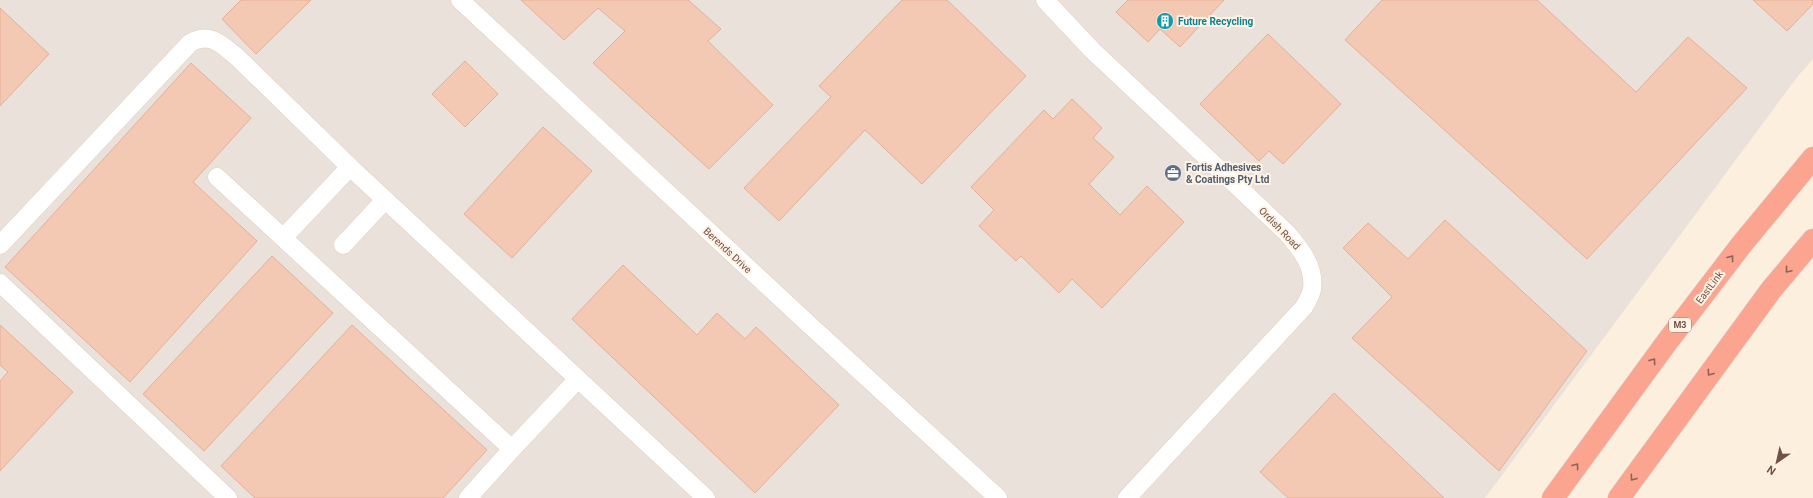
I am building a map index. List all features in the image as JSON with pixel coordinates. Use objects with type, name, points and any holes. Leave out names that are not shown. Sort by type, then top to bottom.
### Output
[{"type":"highway","name":"EastLink","points":[[1553,498],[1676,330],[1742,244],[1813,158]]},
{"type":"highway","points":[[1619,498],[1771,290],[1813,240]]},
{"type":"street","name":"Berends Drive","points":[[460,0],[998,498]]},
{"type":"street","name":"Ordish Road","points":[[1045,0],[1093,51],[1287,233],[1303,252],[1311,271],[1312,290],[1304,307],[1127,498]]},
{"type":"street","points":[[0,245],[190,43],[198,38],[213,40],[237,57],[350,168],[706,498]]},
{"type":"street","points":[[283,238],[350,168]]},
{"type":"street","points":[[217,177],[512,449]]},
{"type":"street","points":[[343,245],[385,200]]},
{"type":"street","points":[[0,283],[228,498]]},
{"type":"street","points":[[468,498],[578,379]]},
{"type":"shaded area","points":[[0,0],[1813,0],[1813,59],[1798,76],[1485,498],[0,498]]},
{"type":"building","points":[[241,0],[311,0],[256,54],[222,19]]},
{"type":"building","points":[[521,0],[688,0],[721,29],[708,41],[773,105],[709,169],[593,63],[625,31],[598,8],[564,40]]},
{"type":"building","points":[[902,0],[947,0],[1026,76],[922,184],[865,130],[779,221],[744,188],[831,97],[819,86]]},
{"type":"building","name":"Future Recycling","points":[[1128,0],[1224,0],[1180,47],[1160,29],[1148,42],[1116,12]]},
{"type":"building","points":[[1382,0],[1537,0],[1636,92],[1688,37],[1747,88],[1587,259],[1345,40]]},
{"type":"building","points":[[1753,0],[1813,0],[1813,4],[1787,31]]},
{"type":"building","points":[[0,8],[49,54],[0,106]]},
{"type":"building","points":[[1268,34],[1341,104],[1283,164],[1269,151],[1259,161],[1200,104]]},
{"type":"building","points":[[465,61],[498,94],[465,127],[432,94]]},
{"type":"building","points":[[191,63],[251,118],[193,182],[257,241],[130,382],[5,267]]},
{"type":"building","points":[[1072,99],[1102,128],[1093,138],[1114,157],[1089,184],[1120,215],[1147,186],[1184,222],[1102,308],[1072,279],[1059,293],[1021,256],[1016,261],[979,226],[994,210],[971,187],[1044,110],[1053,119]]},
{"type":"building","points":[[543,127],[592,171],[512,258],[464,214]]},
{"type":"building","points":[[1445,220],[1587,351],[1499,471],[1352,338],[1392,297],[1343,248],[1368,223],[1408,259]]},
{"type":"building","points":[[272,256],[333,313],[204,451],[143,394]]},
{"type":"building","points":[[623,265],[697,335],[717,313],[745,339],[756,327],[839,405],[755,493],[572,319]]},
{"type":"building","points":[[0,325],[73,392],[0,471],[0,381],[8,372],[0,365]]},
{"type":"building","points":[[352,325],[487,450],[443,498],[255,498],[221,466]]},
{"type":"building","points":[[1334,393],[1444,498],[1288,498],[1260,472]]},
{"type":"place","name":"Future Recycling","points":[[1165,21]]},
{"type":"place","name":"Fortis Adhesives & Coatings Pty Ltd","points":[[1173,173]]}]
